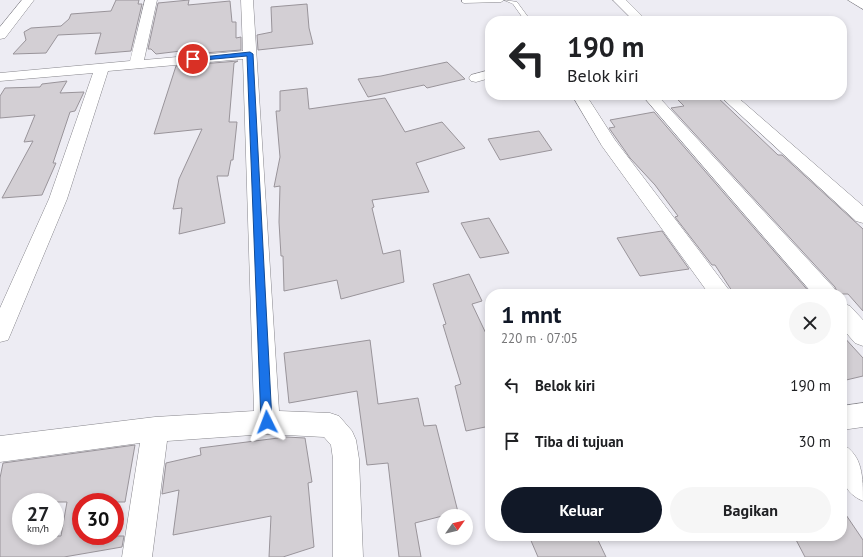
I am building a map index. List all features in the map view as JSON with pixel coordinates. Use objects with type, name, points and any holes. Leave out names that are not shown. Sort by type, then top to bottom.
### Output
[{"type":"street","points":[[0,35],[28,0]]},
{"type":"street","points":[[136,65],[151,0]]},
{"type":"street","points":[[247,0],[267,422]]},
{"type":"street","points":[[619,0],[636,16]]},
{"type":"street","points":[[854,0],[863,5]]},
{"type":"street","points":[[0,76],[250,54]]},
{"type":"street","points":[[0,333],[58,199],[102,68]]},
{"type":"street","points":[[582,100],[608,142],[717,289]]},
{"type":"street","points":[[653,100],[822,289]]},
{"type":"street","points":[[732,100],[863,216]]},
{"type":"street","points":[[847,318],[863,336]]},
{"type":"street","points":[[847,417],[863,415]]},
{"type":"street","points":[[0,448],[155,429],[267,422],[330,425],[343,440],[346,459],[348,557]]},
{"type":"street","points":[[137,557],[155,429]]},
{"type":"street","points":[[847,464],[863,487]]},
{"type":"lane","points":[[464,1],[500,0]]},
{"type":"lane","points":[[508,0],[514,3],[524,16]]},
{"type":"building","points":[[116,0],[139,0],[138,4],[142,4],[131,51],[95,54],[101,33],[58,35],[46,53],[13,54],[26,40],[24,32],[31,28],[61,26],[69,19],[71,14],[111,11]]},
{"type":"building","points":[[189,0],[188,5],[230,1],[232,22],[236,22],[236,38],[241,37],[241,50],[180,55],[181,51],[156,54],[151,49],[148,49],[158,3]]},
{"type":"building","points":[[307,4],[309,28],[313,44],[258,50],[257,35],[272,32],[271,7]]},
{"type":"building","points":[[238,61],[234,63],[229,122],[237,122],[233,160],[231,160],[228,176],[217,176],[225,223],[179,234],[182,208],[173,209],[179,179],[202,129],[154,134],[176,66]]},
{"type":"building","points":[[447,62],[465,79],[427,88],[424,85],[368,97],[358,79],[381,76]]},
{"type":"building","points":[[67,81],[60,93],[84,92],[75,111],[70,112],[53,163],[56,163],[42,195],[2,198],[33,141],[24,142],[35,115],[0,118],[0,96],[5,88],[40,87],[42,84]]},
{"type":"building","points":[[307,88],[309,109],[385,98],[405,132],[442,122],[465,148],[416,163],[429,192],[372,200],[374,207],[372,208],[383,254],[400,250],[404,282],[341,299],[337,280],[284,291],[283,256],[281,256],[279,222],[280,186],[274,187],[280,157],[276,111],[280,111],[280,91]]},
{"type":"building","points":[[678,100],[720,100],[778,155],[782,155],[863,229],[863,311],[847,294],[847,289],[836,289],[671,108],[684,106]]},
{"type":"building","points":[[654,112],[807,289],[731,289],[715,265],[712,265],[675,217],[678,216],[655,185],[630,158],[609,128],[615,127],[610,120]]},
{"type":"building","points":[[539,131],[552,150],[500,160],[488,139]]},
{"type":"building","points":[[489,218],[509,253],[480,258],[461,223]]},
{"type":"building","points":[[662,231],[689,269],[640,276],[617,238]]},
{"type":"building","points":[[469,274],[482,301],[472,304],[485,331],[485,427],[466,431],[455,386],[461,384],[443,325],[446,324],[433,284]]},
{"type":"building","points":[[370,340],[378,404],[418,398],[424,426],[436,425],[457,509],[437,509],[437,517],[415,523],[421,557],[399,557],[388,463],[367,465],[357,391],[289,403],[284,353]]},
{"type":"building","points":[[847,340],[863,358],[863,376],[847,380]]},
{"type":"building","points":[[286,437],[305,438],[312,482],[308,483],[314,547],[283,557],[269,557],[271,516],[173,535],[179,490],[162,494],[166,463],[201,455],[200,448]]},
{"type":"building","points":[[135,445],[125,502],[124,493],[72,493],[72,545],[122,545],[122,547],[64,557],[0,557],[0,478],[3,463]]},
{"type":"building","points":[[847,516],[863,540],[863,557],[805,557],[797,541],[847,541]]},
{"type":"building","points":[[531,541],[598,541],[606,557],[538,557]]},
{"type":"route","points":[[193,59],[250,54],[267,422]]}]
